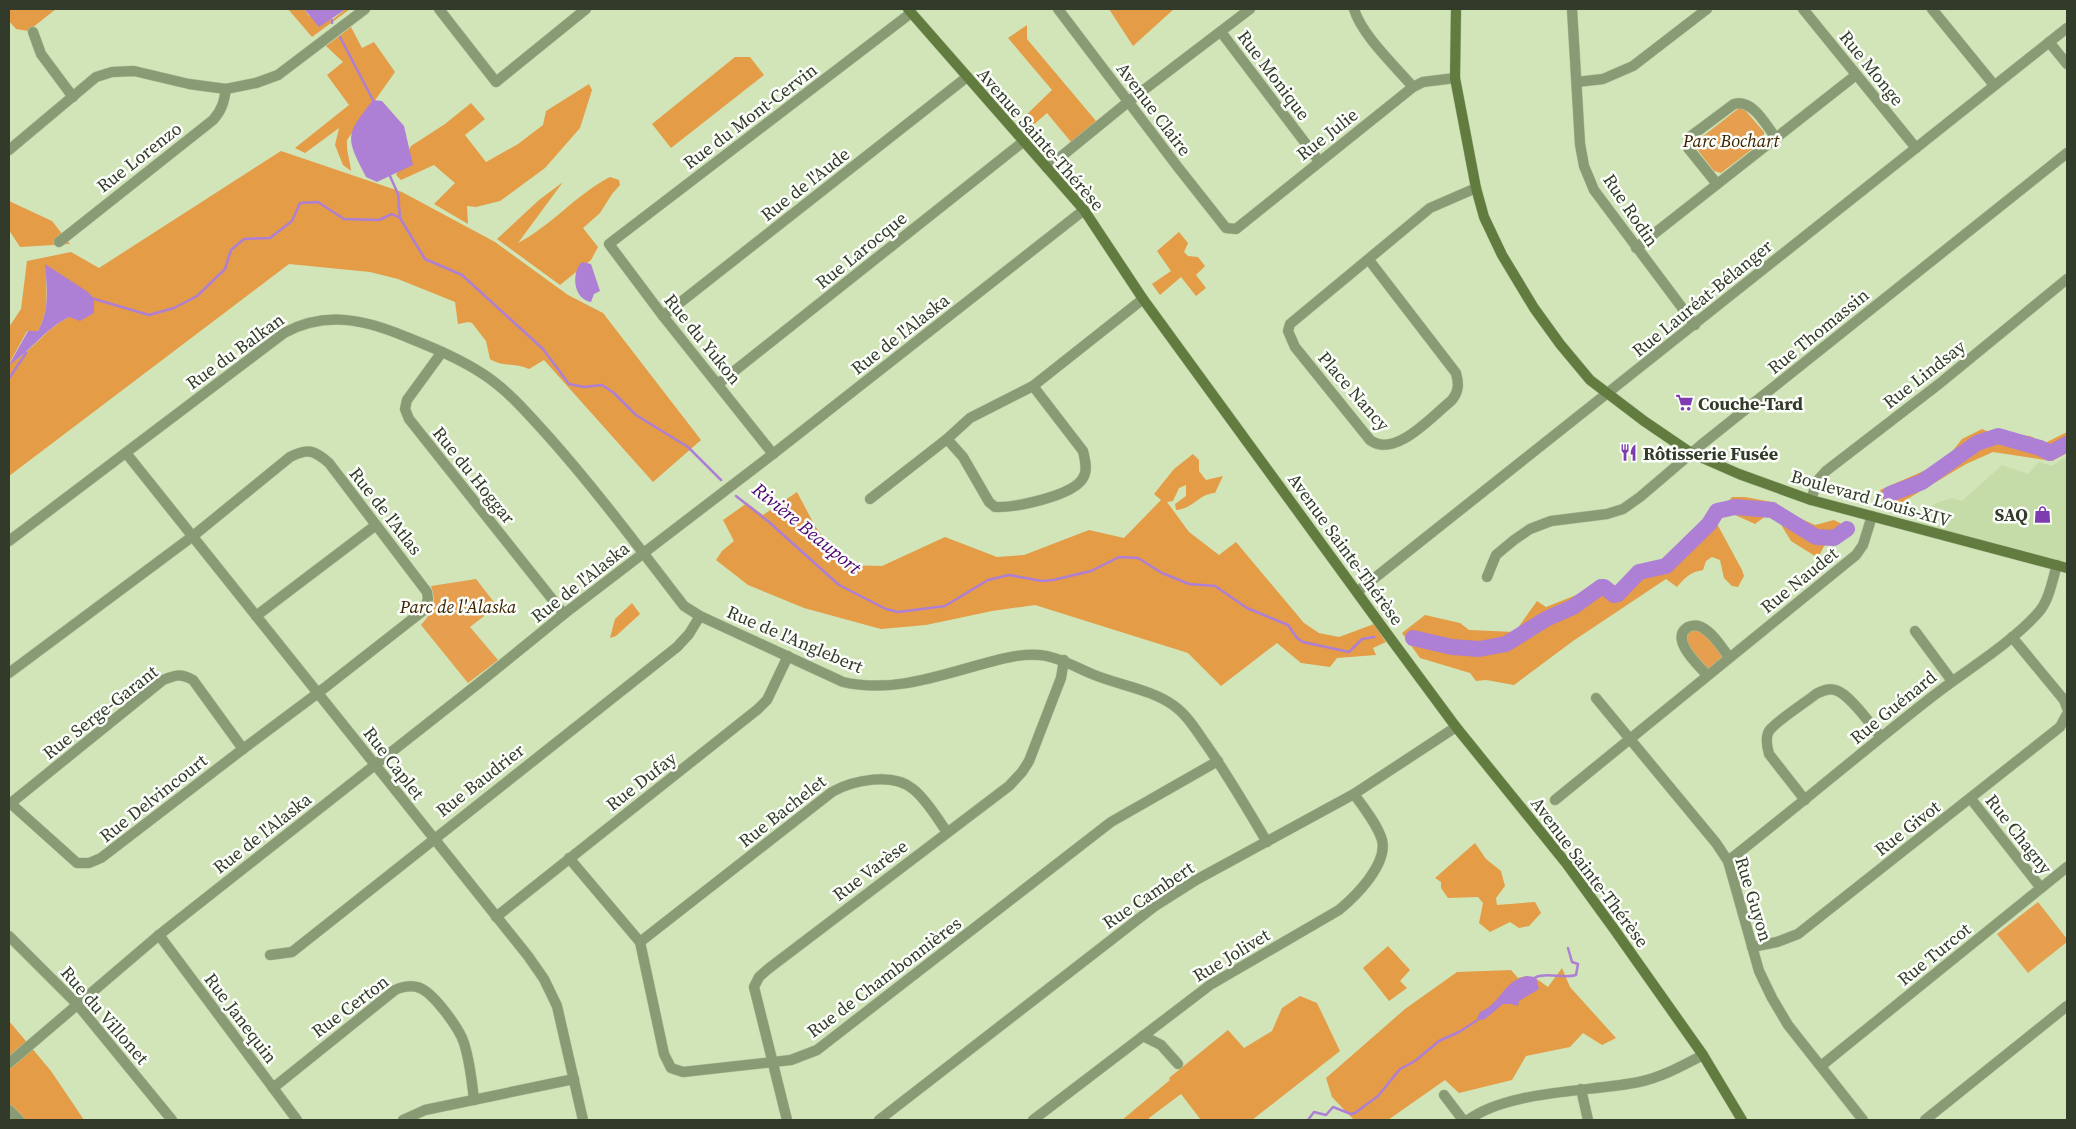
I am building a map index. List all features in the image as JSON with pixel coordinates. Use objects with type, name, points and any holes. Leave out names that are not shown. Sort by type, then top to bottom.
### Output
[{"type":"street","points":[[9,150],[96,77],[112,72],[134,71],[189,84],[226,89],[256,83],[278,75],[365,9]]},
{"type":"street","points":[[439,9],[496,82],[586,9]]},
{"type":"street","name":"Avenue Claire","points":[[1058,9],[1226,228]]},
{"type":"street","points":[[1047,168],[1128,102],[1250,9]]},
{"type":"street","points":[[1354,9],[1357,19],[1364,30],[1413,88]]},
{"type":"street","name":"Boulevard Louis-XIV","points":[[1456,9],[1455,78],[1476,188],[1484,217],[1502,255],[1534,308],[1560,344],[1590,380],[1644,421],[1691,453],[1739,474],[1811,500],[2062,567]]},
{"type":"street","name":"Rue Rodin","points":[[1572,9],[1580,144],[1584,166],[1594,190],[1695,324]]},
{"type":"street","points":[[1577,82],[1603,79],[1633,66],[1707,9]]},
{"type":"street","name":"Rue Monge","points":[[1803,9],[1916,148]]},
{"type":"street","points":[[1937,10],[1994,85]]},
{"type":"street","name":"Avenue Sainte-Thérèse","points":[[910,11],[1084,210],[1143,299],[1456,727],[1566,863],[1703,1055],[1742,1120]]},
{"type":"street","name":"Rue du Mont-Cervin","points":[[609,244],[910,11]]},
{"type":"street","name":"Rue Lauréat-Bélanger","points":[[1357,592],[2067,28]]},
{"type":"street","points":[[33,32],[41,54],[73,97]]},
{"type":"street","name":"Rue Monique","points":[[1222,32],[1319,161]]},
{"type":"street","points":[[2050,42],[2067,64]]},
{"type":"street","points":[[1636,248],[1856,74]]},
{"type":"street","name":"Rue de l'Aude","points":[[663,316],[967,77]]},
{"type":"street","name":"Rue Julie","points":[[1226,228],[1236,229],[1413,88],[1423,82],[1455,78]]},
{"type":"street","name":"Rue Lorenzo","points":[[59,242],[213,120],[220,112],[226,89]]},
{"type":"street","points":[[1717,184],[1688,148],[1688,140],[1692,136],[1734,104],[1740,103],[1749,104],[1776,138]]},
{"type":"street","name":"Rue Larocque","points":[[718,384],[1024,141]]},
{"type":"street","name":"Rue Thomassin","points":[[1487,578],[1496,555],[1530,529],[1551,521],[1606,514],[1623,509],[2067,153]]},
{"type":"street","name":"Place Nancy","points":[[1369,260],[1456,373],[1458,381],[1456,395],[1452,401],[1402,441],[1384,446],[1376,445],[1370,440],[1294,347],[1288,331],[1290,324],[1430,208],[1476,188]]},
{"type":"street","name":"Rue de l'Alaska","points":[[9,1063],[159,935],[376,765],[564,614],[774,454],[1084,210]]},
{"type":"street","name":"Rue du Yukon","points":[[609,244],[663,316],[774,454]]},
{"type":"street","name":"Rue Lindsay","points":[[1811,500],[1817,480],[1826,471],[1940,384],[2067,279]]},
{"type":"street","points":[[870,499],[947,439],[970,418],[1032,386],[1143,299]]},
{"type":"street","name":"Rue du Balkan","points":[[9,541],[284,333],[300,324],[316,320],[344,319],[382,327],[442,352],[483,374],[504,391],[576,467],[644,553]]},
{"type":"street","name":"Rue du Hoggar","points":[[442,352],[406,400],[405,409],[408,419],[564,614]]},
{"type":"street","points":[[947,439],[963,457],[990,502],[995,506],[1032,502],[1062,493],[1076,486],[1083,478],[1085,469],[1085,460],[1082,452],[1032,386]]},
{"type":"street","name":"Rue de l'Atlas","points":[[193,536],[290,457],[300,452],[310,451],[319,454],[329,463],[420,581],[427,592],[428,599],[424,610],[318,693]]},
{"type":"street","name":"Rue Caplet","points":[[126,453],[376,765],[544,979],[557,1006],[583,1120]]},
{"type":"street","name":"Rue Naudet","points":[[1555,800],[1856,555],[1864,545],[1872,516]]},
{"type":"street","points":[[256,616],[376,525]]},
{"type":"street","points":[[9,673],[193,536]]},
{"type":"street","name":"Rue de l'Anglebert","points":[[644,553],[684,606],[700,616],[843,682],[872,687],[908,684],[1022,655],[1046,655],[1064,660],[1093,674],[1160,698],[1173,705],[1186,716],[1218,761],[1267,842]]},
{"type":"street","name":"Rue Guénard","points":[[1728,861],[1952,681],[2012,637],[2038,613],[2062,567]]},
{"type":"street","name":"Rue Baudrier","points":[[270,955],[292,952],[433,838],[677,647],[689,634],[700,616]]},
{"type":"street","points":[[1707,675],[1687,652],[1682,643],[1682,635],[1687,628],[1695,625],[1703,627],[1729,657]]},
{"type":"street","points":[[1915,632],[1952,681]]},
{"type":"street","points":[[2012,637],[2064,700],[2067,708]]},
{"type":"street","name":"Rue Dufay","points":[[496,917],[758,709],[767,700],[788,656]]},
{"type":"street","name":"Rue Varèse","points":[[787,1120],[754,987],[759,977],[1009,786],[1029,761],[1061,678],[1064,660]]},
{"type":"street","name":"Rue Serge-Garant","points":[[10,802],[163,680],[177,674],[193,680],[243,749]]},
{"type":"street","points":[[1805,800],[1769,754],[1766,745],[1768,732],[1775,726],[1816,694],[1829,689],[1836,690],[1845,695],[1881,737]]},
{"type":"street","name":"Rue Delvincourt","points":[[10,802],[77,863],[89,863],[101,858],[318,693]]},
{"type":"street","name":"Rue Guyon","points":[[1596,698],[1716,843],[1728,861],[1759,971],[1772,998],[1788,1025],[1863,1120]]},
{"type":"street","name":"Rue Givot","points":[[1752,947],[1777,942],[1798,934],[2060,727],[2067,714]]},
{"type":"street","name":"Rue Cambert","points":[[879,1120],[1156,906],[1196,880],[1354,794],[1456,727]]},
{"type":"street","name":"Rue de Chambonnières","points":[[569,858],[640,942],[664,1054],[671,1068],[683,1072],[774,1062],[802,1057],[817,1050],[1111,822],[1218,761]]},
{"type":"street","name":"Rue Bachelet","points":[[640,942],[824,798],[842,786],[854,782],[885,780],[905,783],[915,790],[947,832]]},
{"type":"street","name":"Rue Jolivet","points":[[1033,1120],[1210,985],[1340,910],[1350,900],[1375,870],[1382,856],[1382,841],[1378,832],[1354,794]]},
{"type":"street","name":"Rue Chagny","points":[[1971,799],[2041,888]]},
{"type":"street","name":"Rue Turcot","points":[[1821,1066],[2067,867]]},
{"type":"street","name":"Rue Janequin","points":[[159,935],[297,1120]]},
{"type":"street","name":"Rue du Villonet","points":[[9,936],[77,1004],[172,1120]]},
{"type":"street","name":"Rue Certon","points":[[273,1088],[394,990],[408,986],[418,987],[427,991],[456,1026],[463,1041],[471,1072],[474,1100]]},
{"type":"street","points":[[1925,1120],[2067,1006]]},
{"type":"street","points":[[1143,1036],[1161,1045],[1178,1064]]},
{"type":"street","points":[[1468,1120],[1476,1114],[1503,1104],[1581,1089],[1639,1082],[1658,1077],[1703,1055]]},
{"type":"street","points":[[402,1120],[425,1110],[574,1079]]},
{"type":"street","points":[[1581,1089],[1588,1120]]},
{"type":"street","points":[[1444,1095],[1463,1120]]},
{"type":"street","points":[[9,1110],[19,1120]]},
{"type":"shaded area","points":[[9,9],[56,9],[28,31],[16,29],[9,21]]},
{"type":"shaded area","points":[[288,9],[304,9],[309,16],[332,20],[346,9],[350,9],[312,37]]},
{"type":"shaded area","points":[[304,9],[346,9],[319,27]]},
{"type":"shaded area","points":[[1109,9],[1174,9],[1133,46]]},
{"type":"shaded area","points":[[1027,25],[1027,39],[1096,121],[1071,142],[1047,113],[1032,126],[1023,118],[1052,90],[1008,38]]},
{"type":"shaded area","points":[[351,27],[362,48],[374,42],[395,72],[347,140],[351,171],[343,165],[335,145],[339,128],[305,153],[295,148],[349,105],[327,75],[343,62],[326,46]]},
{"type":"shaded area","points":[[735,57],[750,57],[764,75],[671,148],[652,124]]},
{"type":"shaded area","points":[[589,84],[592,90],[580,128],[545,168],[500,201],[476,207],[467,206],[468,224],[434,204],[455,183],[434,165],[401,180],[396,175],[411,146],[445,124],[471,103],[485,119],[465,135],[486,162],[518,144],[543,125],[546,111]]},
{"type":"shaded area","points":[[373,100],[382,101],[404,126],[413,165],[377,182],[366,177],[354,153],[351,137],[357,121]]},
{"type":"shaded area","points":[[281,151],[402,192],[495,242],[568,295],[603,313],[701,440],[653,482],[544,360],[529,369],[499,363],[490,359],[486,341],[472,323],[458,324],[455,302],[398,279],[370,272],[289,264],[9,476],[9,364],[9,327],[21,309],[27,261],[71,252],[99,268]],"holes":[[[46,265],[69,317],[53,327],[25,353],[9,364],[27,331],[38,331],[45,314]]]},
{"type":"shaded area","points":[[610,177],[619,180],[620,185],[600,213],[583,228],[598,247],[591,260],[560,285],[497,239],[539,200],[563,182],[518,243],[542,227],[586,192]]},
{"type":"shaded area","points":[[9,201],[52,221],[70,244],[20,247],[9,230]]},
{"type":"shaded area","points":[[1179,232],[1188,243],[1184,252],[1188,256],[1198,257],[1205,266],[1196,275],[1206,288],[1196,296],[1181,277],[1160,295],[1152,284],[1171,271],[1157,251]]},
{"type":"shaded area","points":[[582,262],[591,264],[600,291],[594,294],[591,302],[585,300],[577,291],[576,272]]},
{"type":"shaded area","points":[[45,264],[88,292],[94,299],[94,313],[80,321],[69,317],[46,333],[9,365],[28,331],[38,331],[42,323],[47,299]]},
{"type":"shaded area","points":[[1982,429],[1989,432],[2030,436],[2045,443],[2067,432],[2067,453],[2052,461],[1993,452],[1966,464],[1894,507],[1885,506],[1880,490],[1944,462],[1962,439]]},
{"type":"shaded area","points":[[1193,454],[1199,460],[1199,471],[1206,480],[1223,476],[1215,493],[1204,496],[1188,507],[1176,510],[1175,504],[1186,496],[1186,485],[1179,488],[1173,501],[1167,502],[1189,532],[1219,555],[1236,542],[1304,623],[1319,633],[1339,637],[1374,624],[1386,642],[1373,648],[1376,655],[1337,658],[1330,667],[1301,663],[1277,643],[1221,686],[1188,653],[1035,605],[992,611],[926,625],[881,629],[804,608],[748,585],[716,560],[722,551],[734,541],[723,520],[747,503],[763,515],[797,492],[815,526],[843,565],[882,566],[945,537],[997,557],[1024,555],[1089,530],[1124,538],[1161,500],[1154,494],[1174,469]]},
{"type":"shaded area","points":[[2067,456],[2067,568],[1912,527],[1936,503],[1952,498],[1962,501],[2002,465],[2028,474],[2039,462],[2052,466]]},
{"type":"shaded area","points":[[1732,497],[1745,497],[1777,503],[1767,515],[1755,524],[1722,509]]},
{"type":"shaded area","points":[[1786,512],[1815,525],[1834,520],[1852,529],[1845,538],[1824,546],[1818,558],[1791,541],[1780,523]]},
{"type":"shaded area","points":[[1716,522],[1742,570],[1744,576],[1738,587],[1732,586],[1724,578],[1720,560],[1712,557],[1706,561],[1703,570],[1688,576],[1677,587],[1666,579],[1573,641],[1514,685],[1486,680],[1476,681],[1470,673],[1420,658],[1402,633],[1425,615],[1460,623],[1469,630],[1515,632],[1537,601],[1546,607],[1599,586],[1621,587],[1637,568],[1667,557],[1709,524]]},
{"type":"shaded area","points":[[632,603],[640,614],[616,636],[610,638],[615,619]]},
{"type":"shaded area","points":[[1475,843],[1486,859],[1501,871],[1505,886],[1496,898],[1497,905],[1535,902],[1541,913],[1529,926],[1519,928],[1510,922],[1490,932],[1479,923],[1483,903],[1478,897],[1448,898],[1441,888],[1441,882],[1435,878]]},
{"type":"shaded area","points":[[1388,946],[1410,970],[1400,981],[1407,988],[1389,1001],[1363,968]]},
{"type":"shaded area","points":[[1562,968],[1570,987],[1616,1038],[1602,1045],[1583,1033],[1570,1047],[1526,1056],[1512,1080],[1459,1093],[1445,1080],[1388,1120],[1354,1120],[1332,1097],[1326,1078],[1405,1009],[1457,972],[1511,970],[1518,978],[1531,977],[1548,987]]},
{"type":"shaded area","points":[[1526,976],[1536,977],[1539,989],[1519,1001],[1518,1006],[1503,1004],[1485,1019],[1476,1021],[1480,1012],[1493,1004],[1506,988],[1518,979]]},
{"type":"shaded area","points":[[1300,996],[1317,1003],[1340,1051],[1252,1120],[1201,1120],[1181,1094],[1149,1118],[1149,1120],[1122,1120],[1170,1080],[1169,1078],[1228,1030],[1244,1048],[1272,1031],[1282,1008]]},
{"type":"shaded area","points":[[9,1021],[51,1071],[84,1120],[9,1120]]},
{"type":"green space","name":"Parc Bochart","points":[[1739,108],[1745,110],[1764,132],[1764,140],[1721,173],[1714,171],[1696,148],[1697,141]]},
{"type":"green space","name":"Parc de l'Alaska","points":[[476,579],[497,606],[470,627],[498,660],[468,683],[421,625],[433,607],[434,597],[431,586]]},
{"type":"green space","points":[[1695,625],[1729,657],[1707,675],[1682,635]]},
{"type":"green space","points":[[2038,902],[2067,939],[2067,942],[2028,973],[1997,934]]},
{"type":"waterway","points":[[340,37],[373,100]]},
{"type":"waterway","points":[[390,176],[398,194],[400,218]]},
{"type":"waterway","name":"Rivière Beauport","points":[[91,298],[149,315],[174,308],[197,296],[225,269],[231,250],[244,239],[270,238],[292,221],[300,203],[318,202],[344,219],[379,220],[392,214],[400,218],[425,259],[462,275],[543,349],[569,384],[584,387],[602,385],[614,393],[636,415],[688,447],[721,480]]},
{"type":"waterway","name":"Rivière Beauport","points":[[10,377],[26,353]]},
{"type":"waterway","name":"Rivière Beauport","points":[[1890,494],[1922,482],[1977,443],[1998,436],[2040,448],[2050,453],[2067,444]]},
{"type":"waterway","name":"Rivière Beauport","points":[[736,496],[769,522],[839,585],[886,609],[898,612],[945,606],[988,580],[1009,575],[1042,581],[1053,580],[1091,571],[1119,557],[1138,558],[1162,573],[1189,584],[1215,586],[1247,608],[1288,625],[1297,638],[1303,642],[1349,652],[1362,639],[1374,637]]},
{"type":"waterway","name":"Rivière Beauport","points":[[1413,638],[1452,647],[1479,649],[1506,644],[1546,619],[1573,607],[1601,587],[1604,587],[1614,595],[1618,594],[1639,572],[1666,566],[1709,524],[1717,511],[1735,507],[1772,510],[1816,537],[1834,538],[1847,529]]},
{"type":"waterway","points":[[1536,977],[1545,975],[1576,975],[1578,964],[1572,962],[1568,948]]},
{"type":"waterway","points":[[1308,1120],[1314,1112],[1326,1115],[1333,1107],[1351,1114],[1355,1113],[1378,1096],[1400,1069],[1415,1061],[1439,1041],[1459,1032],[1476,1021]]},
{"type":"place","name":"Couche-Tard","points":[[1684,403]]},
{"type":"place","name":"Rôtisserie Fusée","points":[[1629,453]]},
{"type":"place","name":"SAQ","points":[[2042,514]]}]
